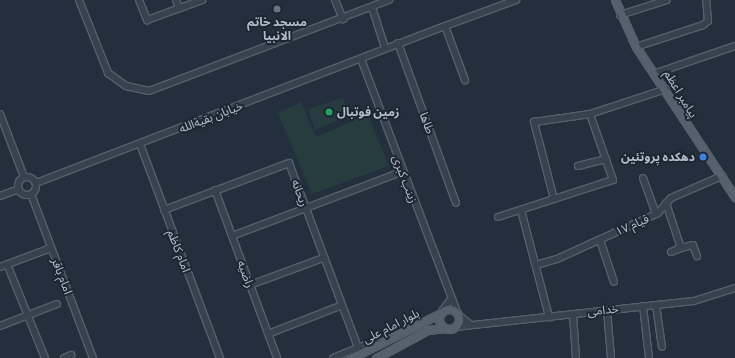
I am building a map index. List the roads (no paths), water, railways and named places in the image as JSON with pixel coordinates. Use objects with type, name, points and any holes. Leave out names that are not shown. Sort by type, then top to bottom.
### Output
[{"type":"main road","name":"پیامبر اعظم","points":[[615,0],[620,15],[636,47],[666,89],[686,126],[722,176],[735,197]]},
{"type":"main road","points":[[445,328],[439,318],[442,312],[458,313],[455,327]]},
{"type":"main road","name":"بلوار امام علی","points":[[351,358],[386,343],[442,312]]},
{"type":"main road","name":"بلوار امام علی","points":[[376,358],[388,355],[428,330],[455,327]]},
{"type":"main road","points":[[386,343],[388,355]]},
{"type":"street","points":[[79,0],[108,73],[140,91],[160,90],[389,0]]},
{"type":"street","points":[[139,0],[147,20],[202,0]]},
{"type":"street","points":[[176,0],[179,8]]},
{"type":"street","points":[[335,0],[343,18]]},
{"type":"street","name":"خیابان بقیةالله","points":[[36,183],[361,59],[398,43],[516,0]]},
{"type":"street","points":[[620,15],[668,0]]},
{"type":"street","points":[[636,47],[703,25],[708,21],[706,0]]},
{"type":"street","points":[[372,7],[385,48]]},
{"type":"street","points":[[445,26],[465,80]]},
{"type":"street","name":"طاها","points":[[398,43],[456,203]]},
{"type":"street","points":[[656,74],[735,46]]},
{"type":"street","name":"زینب کبری","points":[[361,59],[401,172],[451,299],[458,313]]},
{"type":"street","points":[[554,199],[534,122],[590,114],[666,89]]},
{"type":"street","points":[[0,114],[24,177],[36,183],[31,194],[19,189],[0,196]]},
{"type":"street","points":[[498,217],[613,180],[590,114]]},
{"type":"street","name":"امام کاظم","points":[[140,144],[220,358]]},
{"type":"street","points":[[578,166],[606,159]]},
{"type":"street","name":"ریحانه","points":[[164,210],[289,163],[340,306],[358,348]]},
{"type":"street","points":[[232,236],[401,172]]},
{"type":"street","name":"قیام ۱۷","points":[[536,265],[600,240],[656,214],[671,198],[722,176]]},
{"type":"street","points":[[19,189],[24,177]]},
{"type":"street","points":[[643,178],[656,214]]},
{"type":"street","name":"راضیه","points":[[215,190],[277,358]]},
{"type":"street","name":"امام باقر","points":[[31,194],[93,358]]},
{"type":"street","points":[[666,203],[681,248]]},
{"type":"street","points":[[521,210],[549,317]]},
{"type":"street","points":[[600,240],[614,282]]},
{"type":"street","points":[[671,252],[693,245],[697,256]]},
{"type":"street","points":[[0,267],[51,248]]},
{"type":"street","points":[[250,285],[323,258]]},
{"type":"street","points":[[7,264],[45,358]]},
{"type":"street","name":"خدامی","points":[[455,327],[470,324],[694,301],[735,288]]},
{"type":"street","points":[[442,312],[451,299]]},
{"type":"street","points":[[0,326],[57,304]]},
{"type":"street","points":[[656,305],[662,347]]},
{"type":"street","points":[[268,334],[340,306]]},
{"type":"street","points":[[643,306],[649,358]]},
{"type":"street","points":[[607,310],[611,358]]},
{"type":"street","points":[[458,313],[470,324]]},
{"type":"street","points":[[573,314],[576,358]]},
{"type":"street","points":[[333,358],[358,348],[386,343]]},
{"type":"street","points":[[64,358],[71,355]]},
{"type":"place","name":"مسجد خاتم الانبیا","points":[[277,9]]},
{"type":"place","name":"زمین فوتبال","points":[[329,112]]},
{"type":"place","name":"دهکده پروتئین","points":[[703,157]]}]
